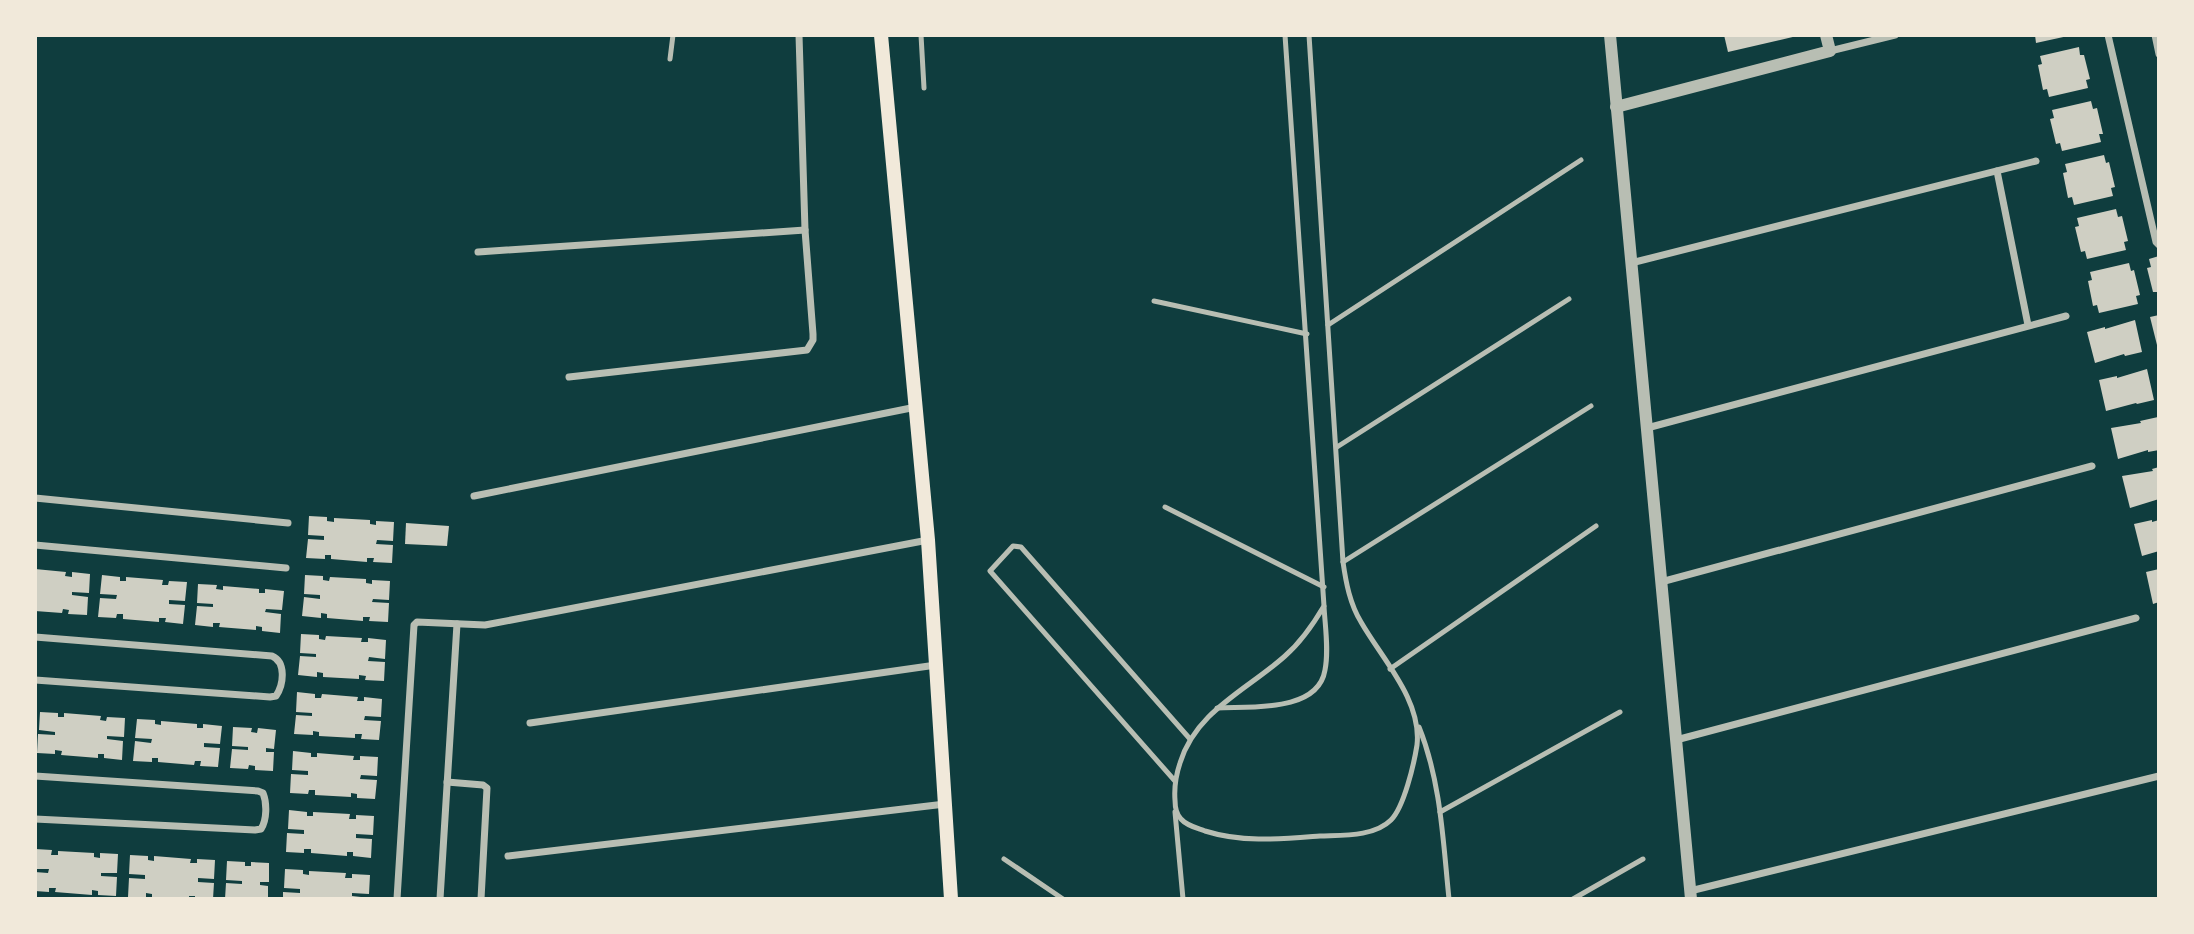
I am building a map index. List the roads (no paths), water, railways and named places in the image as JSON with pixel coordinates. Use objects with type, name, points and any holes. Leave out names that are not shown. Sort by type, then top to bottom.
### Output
[{"type":"main road","points":[[881,35],[928,540],[951,899]]},
{"type":"street","points":[[569,377],[807,350],[813,340],[813,334],[805,230],[799,35]]},
{"type":"street","points":[[1610,35],[1691,895],[2159,776]]},
{"type":"street","points":[[1826,35],[1830,51]]},
{"type":"street","points":[[1616,107],[1895,35]]},
{"type":"street","points":[[2108,35],[2156,243],[2159,246]]},
{"type":"street","points":[[2155,35],[2159,54]]},
{"type":"street","points":[[1631,263],[2036,161]]},
{"type":"street","points":[[1997,171],[2028,325]]},
{"type":"street","points":[[478,252],[805,230]]},
{"type":"street","points":[[1647,428],[2066,316]]},
{"type":"street","points":[[474,496],[916,407]]},
{"type":"street","points":[[1661,582],[2092,466]]},
{"type":"street","points":[[35,498],[288,523]]},
{"type":"street","points":[[397,899],[414,625],[417,622],[470,625],[498,622],[928,540]]},
{"type":"street","points":[[35,545],[286,568]]},
{"type":"street","points":[[1676,740],[2136,618]]},
{"type":"street","points":[[440,899],[457,624]]},
{"type":"street","points":[[35,637],[272,656],[279,659],[282,665],[280,691],[276,696],[270,697],[35,680]]},
{"type":"street","points":[[530,723],[936,665]]},
{"type":"street","points":[[35,776],[258,791],[265,797],[265,823],[261,829],[255,830],[35,819]]},
{"type":"street","points":[[447,782],[482,785],[486,788],[481,899]]},
{"type":"street","points":[[508,856],[946,803]]},
{"type":"lane","points":[[670,59],[673,35]]},
{"type":"lane","points":[[921,35],[924,88]]},
{"type":"lane","points":[[1216,708],[1289,703],[1310,695],[1319,685],[1326,668],[1324,587],[1285,35]]},
{"type":"lane","points":[[1309,35],[1346,583],[1360,621],[1415,715],[1428,748],[1440,813],[1449,899]]},
{"type":"lane","points":[[1328,325],[1581,160]]},
{"type":"lane","points":[[1337,447],[1569,299]]},
{"type":"lane","points":[[1154,300],[1307,334]]},
{"type":"lane","points":[[1343,562],[1591,406]]},
{"type":"lane","points":[[1165,508],[1324,587]]},
{"type":"lane","points":[[1390,669],[1596,526]]},
{"type":"lane","points":[[1175,781],[990,571],[1013,546],[1021,547],[1190,739]]},
{"type":"lane","points":[[1183,899],[1174,799],[1175,781],[1190,739],[1216,708],[1285,656],[1324,606]]},
{"type":"lane","points":[[1440,813],[1620,712]]},
{"type":"lane","points":[[1174,799],[1176,810],[1183,821],[1219,835],[1265,841],[1374,830],[1389,822],[1396,814],[1403,796],[1416,748],[1418,734],[1415,715]]},
{"type":"lane","points":[[1004,859],[1063,899]]},
{"type":"lane","points":[[1573,899],[1643,859]]}]
